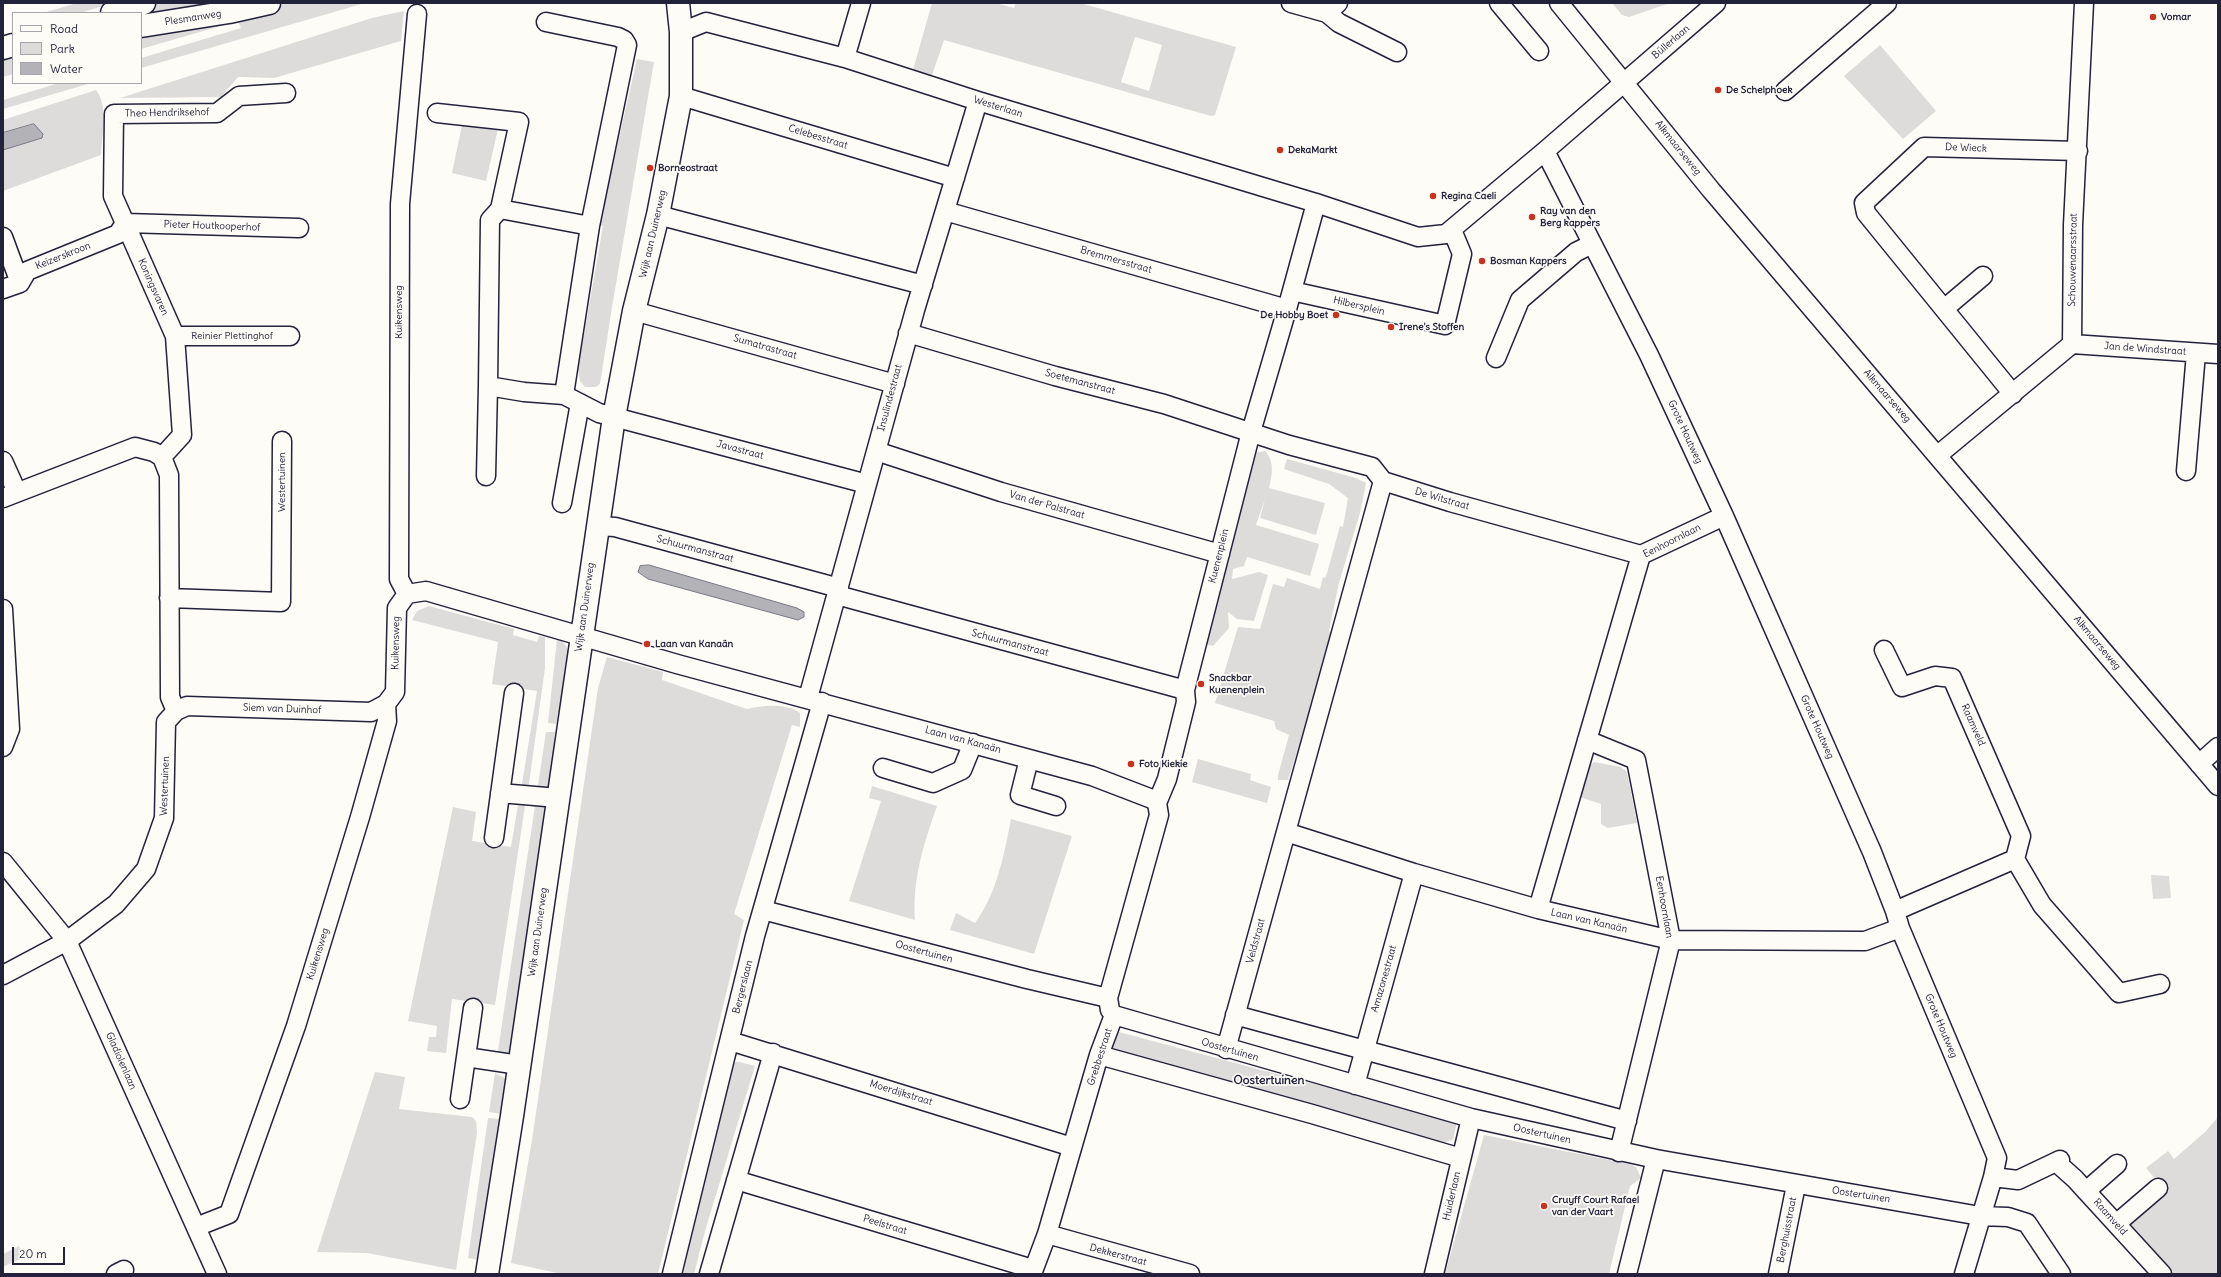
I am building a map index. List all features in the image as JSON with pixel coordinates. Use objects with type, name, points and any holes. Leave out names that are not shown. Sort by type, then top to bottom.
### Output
[{"type":"main road","points":[[115,12],[144,3]]},
{"type":"main road","name":"Plesmanweg","points":[[142,26],[229,12],[269,3]]},
{"type":"main road","points":[[666,3],[680,29]]},
{"type":"main road","name":"Wijk aan Duinerweg","points":[[491,1271],[519,1065],[614,417],[634,311],[658,215],[681,96],[678,3]]},
{"type":"street","points":[[845,58],[861,3]]},
{"type":"street","points":[[1291,3],[1333,8],[1339,23],[1397,52]]},
{"type":"street","points":[[1499,3],[1539,51]]},
{"type":"street","name":"Alkmaarseweg","points":[[1560,3],[1711,190],[2218,786]]},
{"type":"street","name":"Büllerlaan","points":[[1625,82],[1716,3]]},
{"type":"street","points":[[1786,90],[1887,3]]},
{"type":"street","name":"Schouwenaarsstraat","points":[[2072,344],[2073,225],[2078,151],[2084,3]]},
{"type":"street","name":"Kuikensweg","points":[[196,1227],[229,1214],[296,1026],[360,817],[387,721],[386,704],[395,692],[397,608],[407,594],[399,578],[400,204],[417,14]]},
{"type":"street","points":[[546,22],[618,37],[624,40],[627,45],[590,226],[564,395]]},
{"type":"street","name":"Westerlaan","points":[[680,29],[706,22],[845,58],[978,101],[1316,203]]},
{"type":"street","points":[[1288,309],[1316,203],[1418,237],[1446,234],[1546,152],[1625,82]]},
{"type":"street","name":"Theo Hendriksehof","points":[[114,114],[217,113],[239,96],[286,93]]},
{"type":"street","name":"Celebesstraat","points":[[681,96],[955,178]]},
{"type":"street","name":"Insulindestraat","points":[[815,700],[838,591],[894,384],[978,101]]},
{"type":"street","points":[[437,113],[519,122],[500,209],[490,220],[486,476]]},
{"type":"street","name":"Koningsvaren","points":[[114,114],[113,196],[175,336],[182,435],[162,456]]},
{"type":"street","name":"De Wieck","points":[[1944,309],[1866,213],[1864,203],[1924,147],[2078,151]]},
{"type":"street","name":"Grote Houtweg","points":[[1546,152],[1649,355],[1724,516],[1872,852],[1900,928],[1997,1158],[1993,1177],[1980,1216],[1964,1274]]},
{"type":"street","points":[[500,209],[590,226]]},
{"type":"street","name":"Bremmersstraat","points":[[945,210],[1288,309]]},
{"type":"street","points":[[658,215],[923,285]]},
{"type":"street","name":"Pieter Houtkooperhof","points":[[125,223],[299,228]]},
{"type":"street","name":"Keizerskroon","points":[[3,289],[20,282],[27,271],[118,234],[125,223]]},
{"type":"street","name":"Hilbersplein","points":[[1292,291],[1445,325],[1462,254],[1452,230]]},
{"type":"street","points":[[3,237],[20,282]]},
{"type":"street","points":[[1496,358],[1520,300],[1576,252],[1592,244]]},
{"type":"street","points":[[1983,276],[1944,309],[2013,394]]},
{"type":"street","name":"Kuenenplein","points":[[1158,809],[1186,702],[1185,690],[1251,432],[1288,309]]},
{"type":"street","name":"Sumatrastraat","points":[[634,311],[894,384]]},
{"type":"street","name":"Soetemanstraat","points":[[908,333],[1055,376],[1164,404],[1251,432]]},
{"type":"street","name":"Reinier Plettinghof","points":[[175,336],[290,336]]},
{"type":"street","points":[[1938,455],[2072,344]]},
{"type":"street","name":"Jan de Windstraat","points":[[2072,344],[2218,354]]},
{"type":"street","points":[[2186,471],[2196,353]]},
{"type":"street","points":[[488,386],[524,392],[564,395],[599,413],[614,417]]},
{"type":"street","points":[[562,503],[580,403]]},
{"type":"street","name":"Javastraat","points":[[614,417],[867,484]]},
{"type":"street","points":[[1251,432],[1289,445],[1372,467],[1383,481],[1336,659],[1286,832]]},
{"type":"street","name":"Westertuinen","points":[[169,598],[281,602],[282,442]]},
{"type":"street","points":[[3,460],[10,495],[135,447],[154,452],[162,456],[169,475],[170,697],[176,711]]},
{"type":"street","name":"Van der Palstraat","points":[[876,451],[1001,492],[1220,554]]},
{"type":"street","name":"De Witstraat","points":[[1383,481],[1641,555]]},
{"type":"street","name":"Eenhoornlaan","points":[[1538,909],[1641,555],[1724,516]]},
{"type":"street","name":"Schuurmanstraat","points":[[597,526],[615,528],[1185,690]]},
{"type":"street","name":"Laan van Kanaän","points":[[407,594],[426,591],[581,636],[1092,776],[1158,809]]},
{"type":"street","points":[[3,609],[10,728],[3,747]]},
{"type":"street","name":"Raamveld","points":[[1884,650],[1902,687],[1935,676],[1952,678],[2021,836],[2016,859]]},
{"type":"street","points":[[494,838],[514,693]]},
{"type":"street","name":"Bergerslaan","points":[[672,1274],[815,700]]},
{"type":"street","name":"Siem van Duinhof","points":[[176,711],[187,706],[371,712],[386,704]]},
{"type":"street","name":"Westertuinen","points":[[3,975],[67,941],[116,904],[146,869],[164,818],[166,722],[176,711]]},
{"type":"street","name":"Eenhoornlaan","points":[[1587,740],[1636,760],[1671,940],[1619,1152]]},
{"type":"street","points":[[883,768],[933,783],[962,770],[973,743]]},
{"type":"street","points":[[2199,764],[2218,747]]},
{"type":"street","points":[[1029,759],[1020,795],[1056,806]]},
{"type":"street","points":[[500,793],[558,798]]},
{"type":"street","name":"Grebbestraat","points":[[1032,1272],[1047,1234],[1099,1056],[1158,809]]},
{"type":"street","name":"Laan van Kanaän","points":[[1286,832],[1414,873],[1538,909],[1671,940],[1865,941],[1900,928]]},
{"type":"street","name":"Veldstraat","points":[[1226,1049],[1286,832]]},
{"type":"street","points":[[1895,911],[2016,859],[2042,905],[2119,993],[2160,984]]},
{"type":"street","name":"Gladiolenlaan","points":[[3,862],[67,941],[217,1274]]},
{"type":"street","name":"Amazonestraat","points":[[1354,1085],[1414,873]]},
{"type":"street","name":"Oostertuinen","points":[[763,910],[1027,979],[1111,1007],[1226,1049],[1471,1118],[1619,1152],[1796,1185],[1980,1216]]},
{"type":"street","points":[[460,1099],[473,1008]]},
{"type":"street","points":[[1235,1015],[1626,1120]]},
{"type":"street","name":"Moerdijkstraat","points":[[730,1040],[1072,1147]]},
{"type":"street","points":[[709,1274],[773,1053]]},
{"type":"street","points":[[1099,1056],[1312,1114],[1461,1158]]},
{"type":"street","points":[[466,1057],[519,1065]]},
{"type":"street","name":"Huiderlaan","points":[[1434,1274],[1471,1118]]},
{"type":"street","points":[[1627,1274],[1656,1159]]},
{"type":"street","name":"Raamveld","points":[[1993,1177],[2018,1180],[2058,1161],[2162,1274]]},
{"type":"street","points":[[2086,1191],[2117,1164]]},
{"type":"street","name":"Peelstraat","points":[[736,1180],[1032,1272]]},
{"type":"street","name":"Berghuisstraat","points":[[1778,1274],[1796,1185]]},
{"type":"street","points":[[2116,1224],[2158,1188]]},
{"type":"street","points":[[1980,1216],[2008,1217],[2027,1223],[2061,1274]]},
{"type":"street","name":"Dekkerstraat","points":[[1047,1234],[1190,1274]]},
{"type":"green space","points":[[77,3],[113,3],[83,12],[46,12]]},
{"type":"green space","points":[[155,3],[249,3],[142,17],[142,12],[125,12]]},
{"type":"green space","points":[[286,3],[365,3],[142,68],[142,58],[241,28],[238,21],[142,49],[142,30],[185,25]]},
{"type":"green space","points":[[932,3],[996,3],[1014,8],[1016,3],[1080,3],[1236,47],[1215,115],[1211,116],[944,40],[930,81],[911,77]],"holes":[[[1135,37],[1162,45],[1149,91],[1121,82]]]},
{"type":"green space","points":[[1612,3],[1670,3],[1629,17],[1622,15]]},
{"type":"green space","points":[[404,11],[401,41],[274,78],[238,77],[221,97],[120,98],[372,18]]},
{"type":"green space","points":[[1880,45],[1936,111],[1903,139],[1844,76]]},
{"type":"green space","points":[[12,54],[12,74],[3,77],[3,57]]},
{"type":"green space","points":[[637,59],[654,62],[600,384],[596,387],[585,387],[580,381],[578,369],[603,226],[599,226]]},
{"type":"green space","points":[[56,84],[88,84],[3,109],[3,100]]},
{"type":"green space","points":[[96,90],[100,97],[104,113],[101,155],[3,191],[3,150],[42,138],[41,133],[34,124],[3,133],[3,120]]},
{"type":"green space","points":[[462,125],[498,129],[486,181],[452,173]]},
{"type":"green space","points":[[1265,451],[1270,459],[1272,469],[1269,488],[1325,503],[1316,535],[1260,518],[1265,499],[1256,525],[1319,544],[1310,576],[1247,557],[1244,566],[1233,569],[1232,579],[1259,572],[1268,575],[1254,621],[1237,619],[1228,612],[1229,628],[1213,646],[1205,644],[1254,453]]},
{"type":"green space","points":[[1287,459],[1356,478],[1366,483],[1360,513],[1339,583],[1329,631],[1333,636],[1331,646],[1288,780],[1278,780],[1289,735],[1276,729],[1274,721],[1215,703],[1238,627],[1260,629],[1273,584],[1284,587],[1287,578],[1320,589],[1323,577],[1325,578],[1327,573],[1340,526],[1343,527],[1348,498],[1329,484],[1284,469]]},
{"type":"green space","points":[[429,606],[514,629],[513,635],[537,642],[539,636],[545,637],[545,668],[528,791],[521,790],[537,691],[492,684],[498,642],[412,620],[417,611]]},
{"type":"green space","points":[[557,639],[566,645],[569,656],[556,724],[548,723]]},
{"type":"green space","points":[[607,657],[663,672],[662,680],[747,709],[767,706],[782,706],[800,713],[800,727],[792,725],[734,914],[744,920],[658,1274],[562,1274],[511,1263],[532,1140],[598,688]]},
{"type":"green space","points":[[546,732],[555,732],[549,793],[537,792]]},
{"type":"green space","points":[[1198,759],[1251,774],[1250,780],[1271,787],[1267,803],[1192,782]]},
{"type":"green space","points":[[1594,762],[1621,767],[1627,772],[1637,823],[1608,828],[1601,824],[1601,804],[1580,797],[1588,767]]},
{"type":"green space","points":[[872,786],[937,806],[917,876],[915,891],[915,920],[849,901],[881,801],[869,798]]},
{"type":"green space","points":[[518,805],[525,806],[495,1005],[452,999],[446,1053],[427,1051],[429,1037],[436,1037],[437,1026],[408,1021],[453,807],[476,812],[472,841],[511,847]]},
{"type":"green space","points":[[535,806],[548,807],[510,1054],[497,1057]]},
{"type":"green space","points":[[1011,819],[1072,836],[1034,954],[950,930],[956,913],[975,923],[983,911],[999,873]]},
{"type":"green space","points":[[2151,875],[2169,876],[2171,898],[2153,899]]},
{"type":"green space","points":[[1115,1031],[1457,1122],[1453,1140],[1441,1143],[1108,1049]]},
{"type":"green space","points":[[734,1062],[755,1066],[705,1231],[694,1274],[683,1274]]},
{"type":"green space","points":[[375,1072],[405,1077],[399,1109],[472,1117],[476,1121],[477,1133],[456,1270],[367,1253],[317,1252]]},
{"type":"green space","points":[[495,1073],[507,1079],[502,1114],[489,1112]]},
{"type":"green space","points":[[2218,1117],[2218,1274],[2173,1274],[2126,1223],[2164,1189],[2146,1168],[2168,1151],[2174,1159],[2205,1132]]},
{"type":"green space","points":[[488,1118],[501,1119],[480,1260],[468,1258]]},
{"type":"green space","points":[[1484,1135],[1630,1164],[1636,1167],[1641,1178],[1630,1186],[1609,1274],[1445,1274]]},
{"type":"green space","points":[[19,1246],[24,1257],[3,1267],[3,1254]]},
{"type":"water","points":[[34,124],[43,134],[42,138],[3,150],[3,133]]},
{"type":"water","points":[[649,565],[797,608],[804,612],[804,617],[798,620],[648,579],[638,572],[640,566]]},
{"type":"place","name":"Vomar","points":[[2153,17]]},
{"type":"place","name":"De Schelphoek","points":[[1718,90]]},
{"type":"place","name":"DekaMarkt","points":[[1280,150]]},
{"type":"place","name":"Borneostraat","points":[[650,168]]},
{"type":"place","name":"Regina Caeli","points":[[1433,196]]},
{"type":"place","name":"Ray van den Berg kappers","points":[[1532,217]]},
{"type":"place","name":"Bosman Kappers","points":[[1482,261]]},
{"type":"place","name":"De Hobby Boet","points":[[1336,315]]},
{"type":"place","name":"Irene's Stoffen","points":[[1391,327]]},
{"type":"place","name":"Laan van Kanaän","points":[[647,644]]},
{"type":"place","name":"Snackbar Kuenenplein","points":[[1201,684]]},
{"type":"place","name":"Foto Kiekie","points":[[1131,764]]},
{"type":"place","name":"Cruyff Court Rafael van der Vaart","points":[[1544,1206]]},
{"type":"district","name":"Oostertuinen","points":[[1269,1081]]}]
